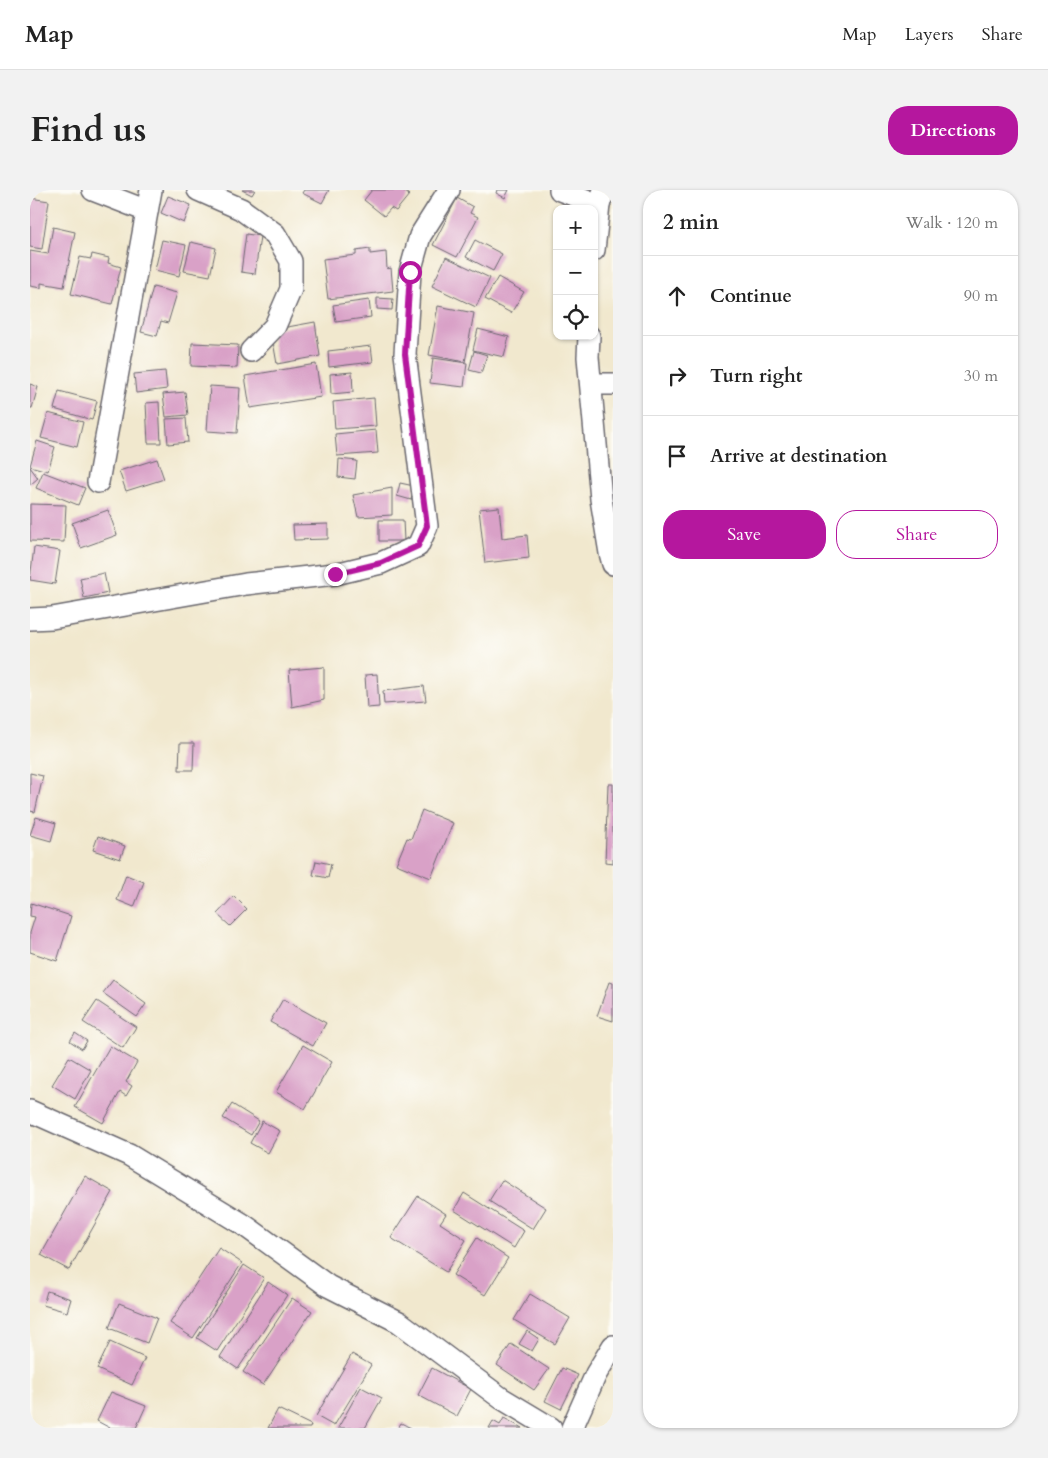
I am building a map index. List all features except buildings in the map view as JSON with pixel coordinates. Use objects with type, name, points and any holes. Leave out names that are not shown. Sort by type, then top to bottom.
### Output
[{"type":"street","points":[[93,190],[128,196],[147,211]]},
{"type":"street","points":[[98,482],[150,190]]},
{"type":"street","points":[[198,190],[241,209],[275,234],[291,261],[291,289],[275,326],[251,351]]},
{"type":"street","points":[[30,619],[52,618],[246,584],[335,574],[381,563],[418,546],[427,526],[405,354],[410,272],[420,236],[449,190]]},
{"type":"street","points":[[560,190],[602,198],[598,224]]},
{"type":"street","points":[[589,340],[588,357],[601,499],[613,564]]},
{"type":"street","points":[[591,384],[613,384]]},
{"type":"street","points":[[30,1111],[137,1160],[244,1225],[328,1286],[399,1322],[500,1398],[551,1428]]},
{"type":"street","points":[[572,1428],[596,1374],[613,1346]]},
{"type":"route","points":[[335,574],[381,563],[418,546],[427,526],[405,354],[410,272]]}]
